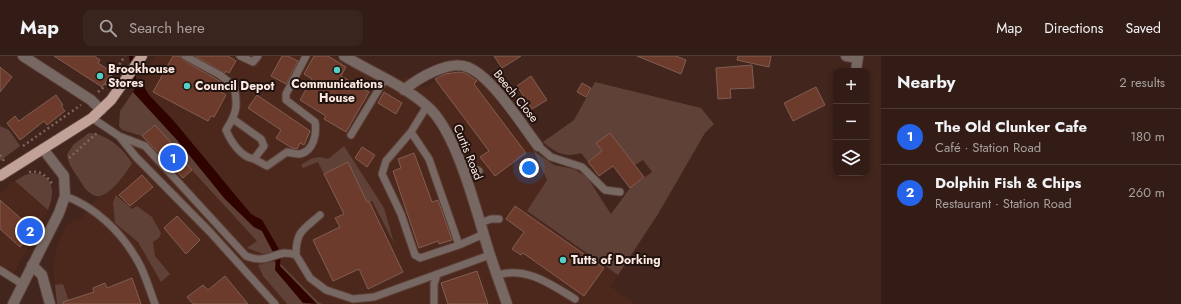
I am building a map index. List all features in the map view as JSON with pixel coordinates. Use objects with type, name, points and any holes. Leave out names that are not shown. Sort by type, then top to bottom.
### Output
[{"type":"main road","points":[[0,176],[92,118],[102,110],[123,85],[142,56]]},
{"type":"street","points":[[23,56],[91,100],[102,110]]},
{"type":"street","name":"Curtis Road","points":[[344,56],[404,90],[427,106],[440,119],[450,137],[459,161],[507,304]]},
{"type":"street","points":[[846,56],[858,57],[856,68]]},
{"type":"street","name":"Beech Close","points":[[404,90],[416,79],[451,66],[466,66],[480,74],[493,87],[538,146]]},
{"type":"street","points":[[13,304],[59,213],[65,196],[64,176],[43,149]]},
{"type":"street","points":[[32,265],[42,275],[50,304]]},
{"type":"lane","points":[[185,56],[220,75],[234,86],[238,102],[233,119],[226,130],[230,139],[248,158],[254,159],[267,166],[287,152],[301,154],[310,148],[317,132],[315,122],[286,100],[286,94],[306,56]]},
{"type":"lane","points":[[240,56],[253,62],[258,56]]},
{"type":"lane","points":[[351,135],[385,80]]},
{"type":"lane","points":[[427,106],[411,132],[386,161],[382,174],[401,214],[415,255],[420,258],[459,245],[484,234]]},
{"type":"lane","points":[[92,118],[119,136],[145,146],[246,256],[254,260],[273,258],[284,253],[296,255]]},
{"type":"lane","points":[[233,119],[261,139],[264,146],[254,159]]},
{"type":"lane","points":[[411,132],[428,159],[459,245]]},
{"type":"lane","points":[[119,136],[136,157],[210,232],[275,304]]},
{"type":"lane","points":[[538,146],[551,157],[582,167],[605,190],[620,192]]},
{"type":"lane","points":[[459,161],[480,171]]},
{"type":"lane","points":[[65,196],[92,209],[121,239],[136,258],[155,304]]},
{"type":"lane","points":[[320,215],[302,231],[296,240],[296,255],[310,278],[326,290],[353,299],[374,297],[490,255]]},
{"type":"lane","points":[[480,223],[491,219],[499,219]]},
{"type":"lane","points":[[0,270],[22,284]]},
{"type":"lane","points":[[498,275],[509,272],[526,274],[543,280],[575,299]]},
{"type":"lane","points":[[434,304],[434,284],[437,275]]},
{"type":"path","points":[[97,92],[104,87],[125,56]]},
{"type":"path","points":[[21,148],[81,105]]},
{"type":"path","points":[[0,164],[10,157]]},
{"type":"path","points":[[23,174],[31,171],[45,175],[53,184],[54,190]]},
{"type":"shaded area","points":[[155,56],[334,56],[394,91],[405,76],[426,88],[445,73],[467,73],[483,83],[533,150],[547,180],[527,211],[618,275],[610,286],[636,304],[57,304],[53,265],[58,245],[66,226],[73,221],[81,219],[97,197],[105,195],[132,163],[127,155],[140,134],[157,119],[133,92]]},
{"type":"shaded area","points":[[140,80],[149,95],[173,120],[251,214],[262,220],[279,249],[273,252],[262,231],[254,227],[225,199],[177,140],[133,92]]},
{"type":"shaded area","points":[[595,82],[701,108],[714,124],[705,133],[658,214],[618,275],[527,211],[547,180],[533,150],[554,165],[574,169],[587,177],[611,214],[630,188],[652,172],[643,160],[635,165],[610,133],[596,143],[602,151],[588,162],[581,153],[570,155],[561,154],[543,142],[574,120]]},
{"type":"shaded area","points":[[133,92],[177,140],[225,199],[254,227],[262,231],[273,252],[263,254],[247,248],[257,241],[180,157],[181,155],[155,125],[142,136],[122,130],[119,126],[120,111]]},
{"type":"shaded area","points":[[0,126],[9,130],[20,146],[0,161]]},
{"type":"shaded area","points":[[89,133],[102,136],[114,143],[124,152],[132,163],[117,184],[101,196],[93,195],[86,189],[68,161],[67,154],[74,144]]},
{"type":"shaded area","points":[[344,146],[384,208],[394,243],[372,201],[367,202],[348,162],[324,174],[318,162],[303,168],[301,165],[314,158],[321,157],[328,159]]},
{"type":"shaded area","points":[[32,173],[40,174],[49,181],[52,197],[48,210],[15,181]]},
{"type":"shaded area","points":[[15,181],[48,210],[9,282],[0,274],[0,192]]},
{"type":"shaded area","points":[[116,195],[132,209],[137,206],[152,217],[161,233],[159,238],[153,242],[155,256],[170,274],[161,282],[138,242],[115,223],[113,203]]},
{"type":"shaded area","points":[[281,253],[280,266],[317,304],[303,303],[275,270],[276,256]]},
{"type":"shaded area","points":[[272,261],[282,265],[317,301],[322,304],[287,304],[263,276],[258,265]]},
{"type":"shaded area","points":[[63,284],[70,304],[57,304],[55,285]]},
{"type":"building","points":[[54,56],[94,56],[100,60],[98,63],[112,72],[102,87]]},
{"type":"building","name":"Council Depot","points":[[173,56],[180,56],[183,60],[221,82],[216,89],[226,95],[214,117],[211,116],[208,121],[153,92]]},
{"type":"building","points":[[195,56],[228,56],[236,61],[229,73],[226,71],[225,73]]},
{"type":"building","points":[[282,56],[288,56],[298,61],[286,84],[271,76]]},
{"type":"building","points":[[314,56],[328,56],[346,67],[341,76],[369,92],[346,132],[324,119],[326,116],[300,100],[312,79],[304,74]]},
{"type":"building","points":[[494,56],[521,56],[502,68]]},
{"type":"building","points":[[637,56],[676,56],[686,60],[681,74]]},
{"type":"building","points":[[738,56],[771,56],[769,67],[737,60]]},
{"type":"building","points":[[752,65],[754,88],[730,89],[731,98],[718,99],[716,68]]},
{"type":"building","points":[[0,67],[12,77],[0,92]]},
{"type":"building","points":[[459,72],[465,73],[477,81],[474,84],[526,153],[495,176],[480,157],[489,151],[435,79],[445,74]]},
{"type":"building","points":[[531,76],[547,100],[532,109],[517,86]]},
{"type":"building","points":[[582,83],[591,88],[586,97],[577,92]]},
{"type":"building","points":[[816,87],[825,105],[793,121],[784,103]]},
{"type":"building","points":[[384,92],[402,103],[396,114],[378,103]]},
{"type":"building","points":[[56,95],[65,111],[47,125],[44,121],[20,140],[7,123],[15,116],[19,121]]},
{"type":"building","points":[[257,95],[310,131],[304,145],[300,143],[297,149],[292,148],[276,138],[281,130],[248,108]]},
{"type":"building","points":[[155,125],[182,155],[180,157],[192,170],[183,178],[142,136]]},
{"type":"building","points":[[610,133],[644,177],[630,188],[613,166],[599,176],[588,162],[602,151],[596,143]]},
{"type":"building","points":[[362,147],[375,155],[367,167],[355,158]]},
{"type":"building","points":[[414,153],[432,202],[438,200],[452,240],[439,244],[438,241],[419,248],[393,171],[401,168],[398,159]]},
{"type":"building","points":[[348,162],[367,202],[369,201],[403,272],[368,289],[359,269],[333,281],[313,240],[340,227],[335,218],[344,214],[324,174]]},
{"type":"building","points":[[142,175],[153,187],[130,206],[119,195]]},
{"type":"building","points":[[0,200],[35,231],[20,247],[0,229]]},
{"type":"building","name":"Tutts of Dorking","points":[[515,206],[604,268],[584,296],[523,253],[521,255],[512,249],[524,232],[506,219]]},
{"type":"building","points":[[177,216],[200,240],[186,254],[164,228]]},
{"type":"building","points":[[477,271],[488,304],[448,304],[441,283]]},
{"type":"building","points":[[225,276],[248,304],[193,304],[187,297],[203,285],[208,290]]},
{"type":"building","points":[[132,278],[141,304],[63,304],[63,302],[94,292],[93,288],[105,283],[107,288]]},
{"type":"waterway","points":[[131,56],[135,85],[139,90]]},
{"type":"place","name":"Communications House","points":[[337,70]]},
{"type":"place","name":"Brookhouse Stores","points":[[100,76]]},
{"type":"place","name":"Council Depot","points":[[187,86]]},
{"type":"place","name":"The Old Clunker Cafe","points":[[173,158]]},
{"type":"place","name":"Dolphin Fish & Chips","points":[[30,231]]},
{"type":"place","name":"Tutts of Dorking","points":[[563,260]]}]
